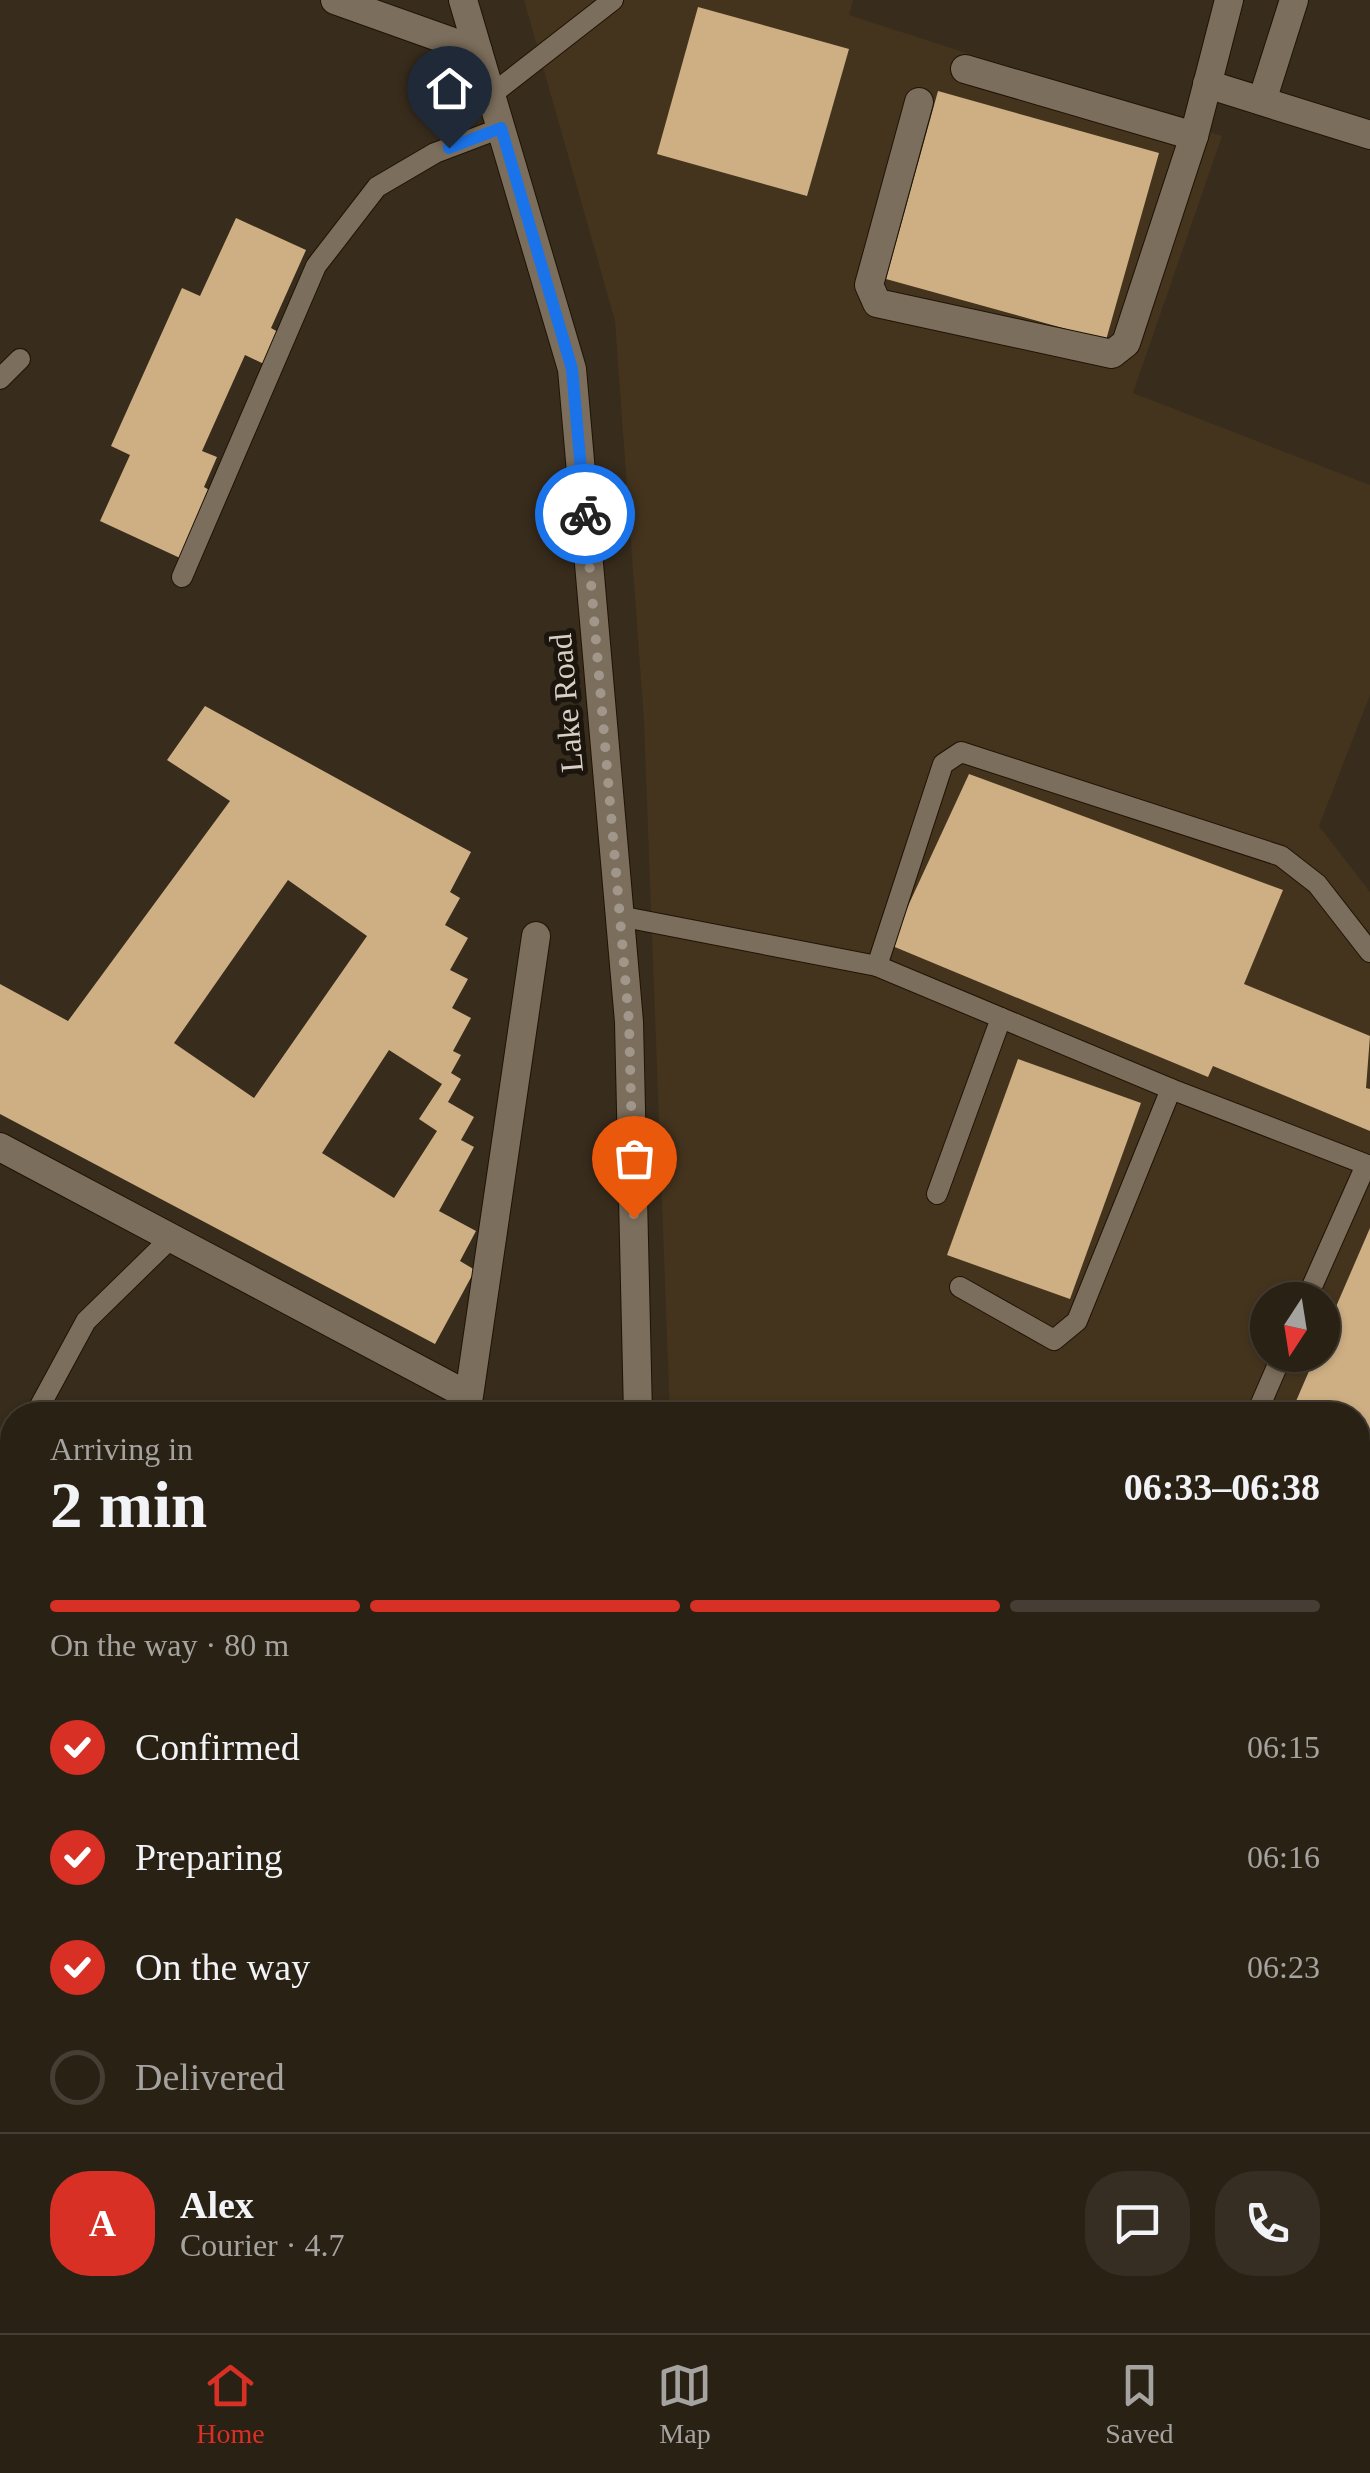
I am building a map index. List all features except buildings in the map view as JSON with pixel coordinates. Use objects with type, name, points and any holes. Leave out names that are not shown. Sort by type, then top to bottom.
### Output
[{"type":"street","points":[[335,0],[478,51]]},
{"type":"street","name":"Lake Road","points":[[463,0],[572,369],[629,1022],[638,1402]]},
{"type":"street","points":[[919,102],[868,285],[877,303],[1112,354],[1126,343],[1194,136],[1228,0]]},
{"type":"street","points":[[1262,100],[1294,0]]},
{"type":"street","points":[[965,69],[1194,136]]},
{"type":"street","points":[[1207,84],[1370,135]]},
{"type":"street","points":[[0,1147],[470,1396],[536,936]]},
{"type":"lane","points":[[491,95],[613,0]]},
{"type":"lane","points":[[182,578],[316,266],[378,188],[436,153],[501,128]]},
{"type":"lane","points":[[0,378],[20,359]]},
{"type":"lane","points":[[878,966],[943,764],[961,752],[1281,856],[1317,884],[1370,952]]},
{"type":"lane","points":[[619,916],[878,966],[1171,1090],[1368,1165],[1314,1282]]},
{"type":"lane","points":[[937,1194],[1001,1018]]},
{"type":"lane","points":[[960,1287],[1054,1340],[1067,1334],[1078,1321],[1171,1090]]},
{"type":"lane","points":[[42,1402],[86,1321],[172,1238]]},
{"type":"lane","points":[[1262,1402],[1275,1372]]},
{"type":"shaded area","points":[[524,0],[853,0],[849,15],[1222,136],[1133,393],[1370,485],[1370,695],[1319,826],[1370,892],[1370,1402],[670,1402],[644,721],[615,321]]},
{"type":"way so far","points":[[585,514],[629,1022],[634,1218]]},
{"type":"route","points":[[449,148],[501,128],[572,369],[585,514]]}]
